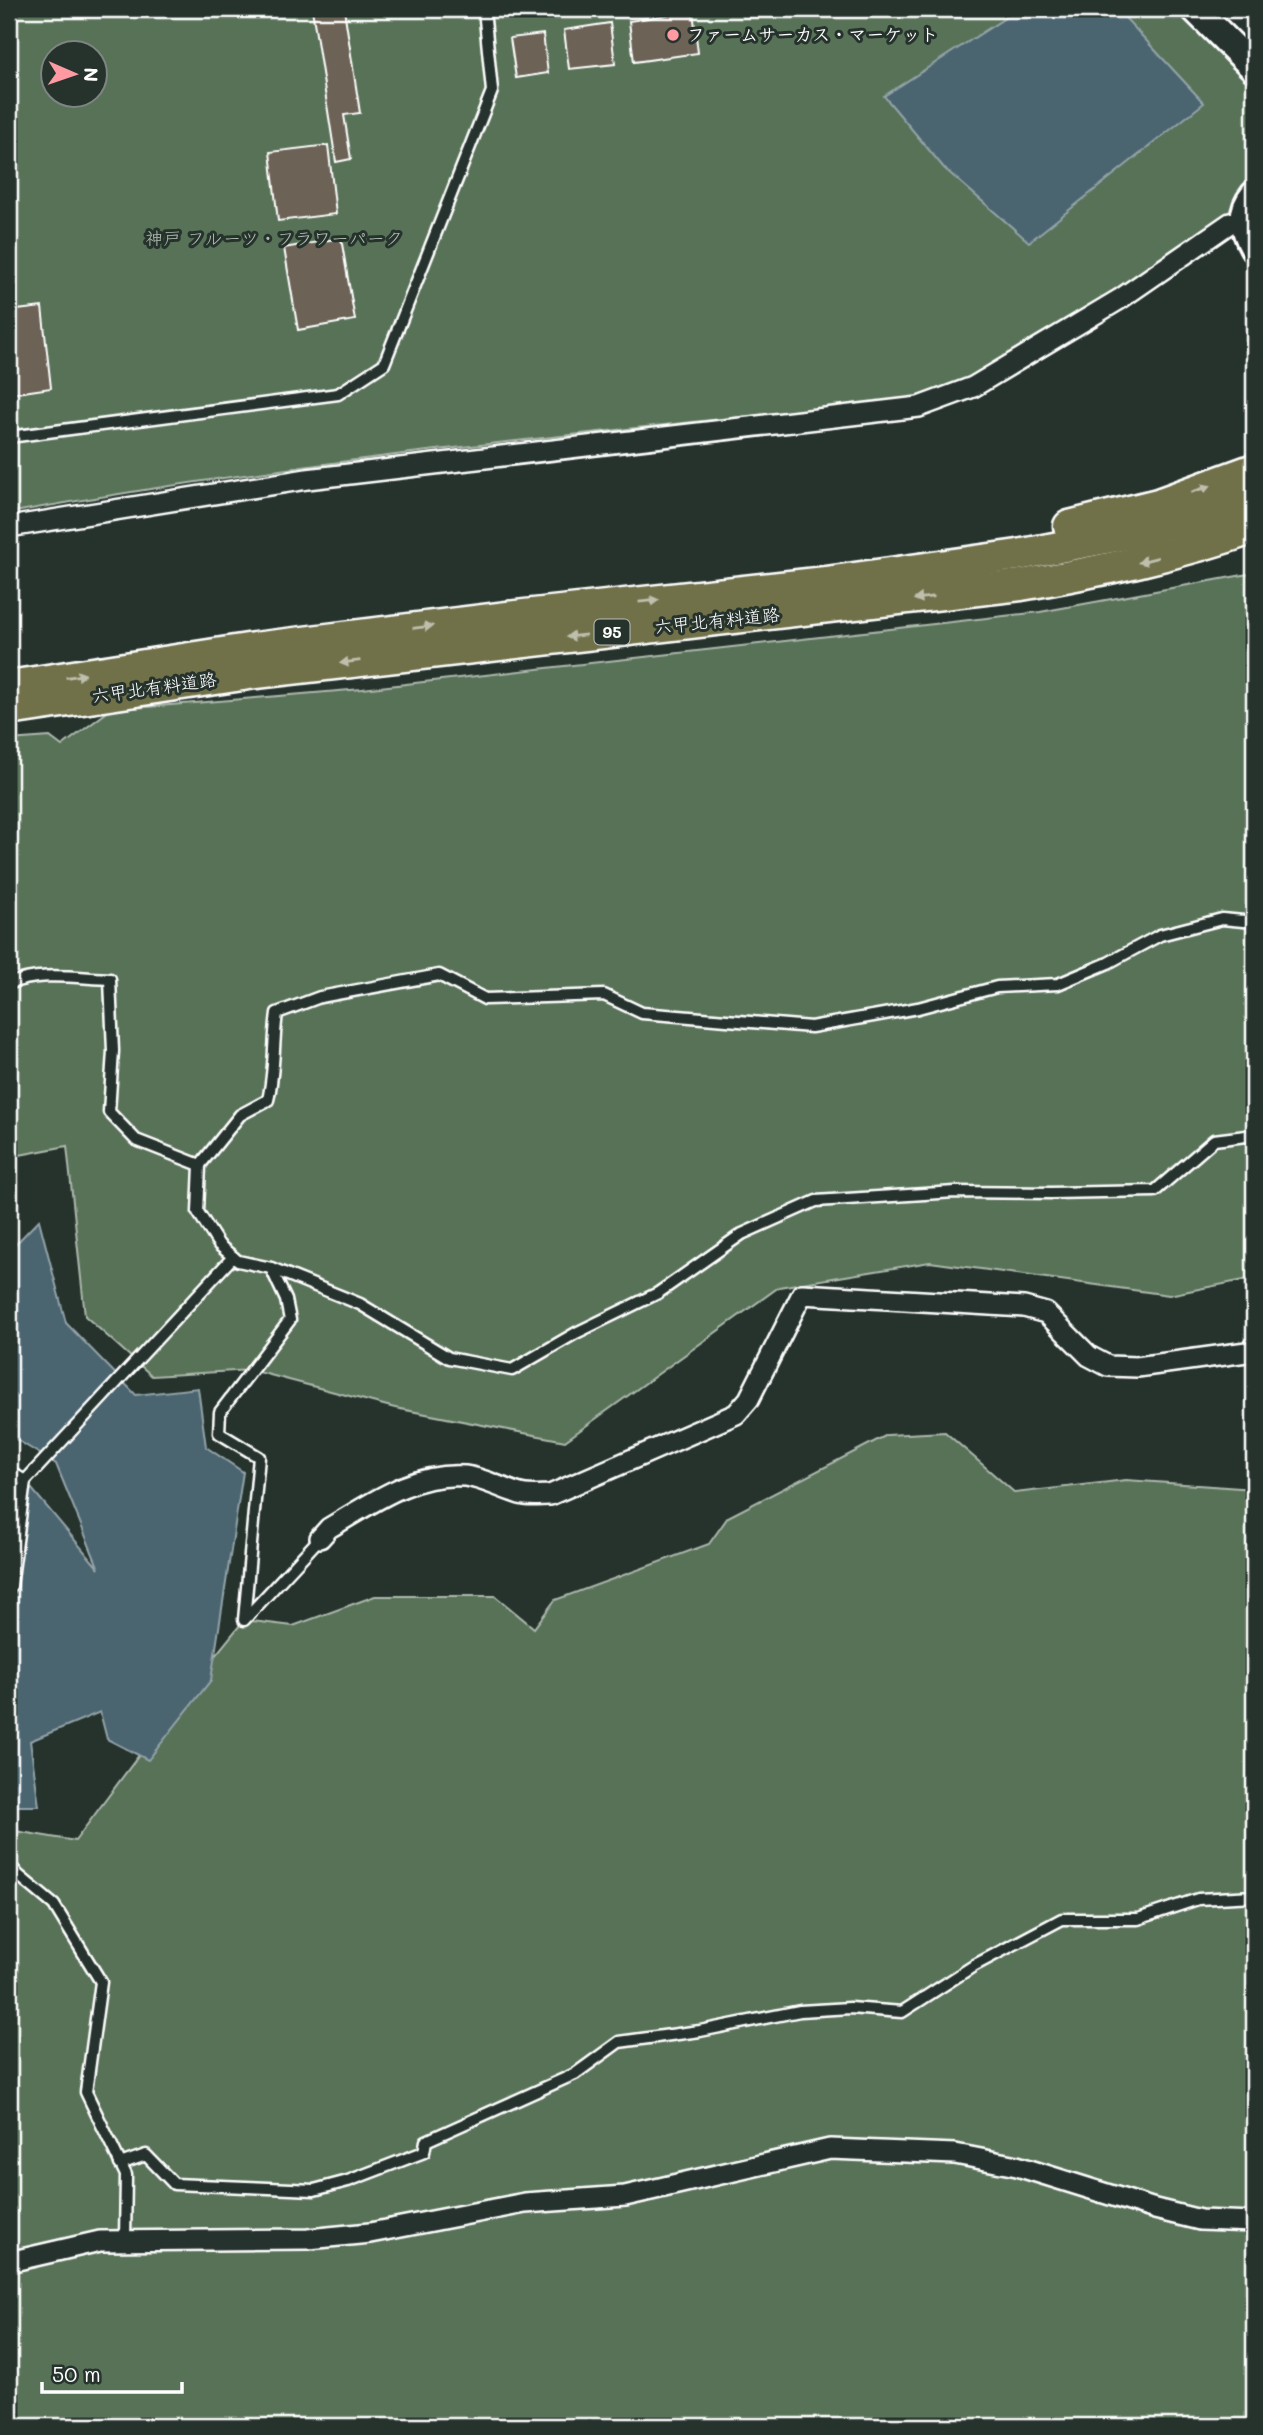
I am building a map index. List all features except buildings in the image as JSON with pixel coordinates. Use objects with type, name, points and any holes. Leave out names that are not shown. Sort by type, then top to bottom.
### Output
[{"type":"main road","points":[[826,582],[1158,504],[1254,469]]},
{"type":"main road","name":"六甲北有料道路","points":[[9,686],[254,648],[826,582],[1018,555],[1137,532],[1254,500]]},
{"type":"main road","name":"六甲北有料道路","points":[[9,710],[256,673],[1021,585],[1125,566],[1214,542],[1254,528]]},
{"type":"main road","points":[[1214,542],[1254,537]]},
{"type":"street","points":[[1195,9],[1254,68]]},
{"type":"street","points":[[1254,195],[1248,203],[1244,220],[1246,233],[1254,248]]},
{"type":"street","points":[[9,527],[307,479],[919,407],[973,387],[1120,299],[1230,223],[1244,220]]},
{"type":"street","points":[[320,1538],[329,1528],[403,1485],[440,1477],[466,1476],[508,1488],[518,1494],[550,1495],[736,1414],[749,1399],[802,1294],[1024,1307],[1046,1313],[1089,1356],[1108,1366],[1137,1367],[1254,1351]]},
{"type":"street","points":[[9,2262],[100,2241],[308,2239],[370,2233],[525,2203],[625,2196],[830,2149],[956,2154],[1017,2166],[1155,2209],[1200,2220],[1254,2222]]},
{"type":"lane","points":[[9,437],[338,394],[384,364],[492,91],[484,9]]},
{"type":"lane","points":[[1254,922],[1222,919],[1160,935],[1108,963],[1058,985],[998,987],[918,1007],[811,1027],[642,1013],[604,995],[485,999],[439,975],[320,997],[277,1013],[274,1076],[268,1100],[240,1115],[200,1165],[198,1212],[219,1245],[238,1261],[271,1268],[360,1304],[449,1358],[512,1370],[658,1293],[742,1234],[816,1201],[955,1192],[1051,1194],[1155,1191],[1214,1140],[1254,1135]]},
{"type":"lane","points":[[9,984],[21,979],[52,977],[110,979],[113,1051],[109,1112],[135,1140],[200,1165]]},
{"type":"lane","points":[[9,1589],[12,1586],[25,1481],[233,1257]]},
{"type":"lane","points":[[271,1268],[286,1300],[290,1320],[220,1412],[219,1433],[259,1457],[244,1620],[320,1538]]},
{"type":"lane","points":[[9,1471],[25,1481]]},
{"type":"lane","points":[[9,1864],[54,1905],[100,1982],[86,2092],[126,2175],[125,2240]]},
{"type":"lane","points":[[120,2164],[146,2155],[174,2184],[314,2190],[348,2181],[424,2152],[426,2141],[575,2074],[618,2042],[700,2031],[800,2011],[850,2008],[902,2012],[975,1965],[1062,1919],[1138,1919],[1198,1899],[1254,1896]]},
{"type":"green space","name":"神戸 フルーツ・フラワーパーク","points":[[9,9],[1186,9],[1254,78],[1254,188],[1241,204],[1151,270],[969,381],[913,399],[460,447],[234,476],[9,513]]},
{"type":"green space","points":[[1254,573],[1254,1278],[1169,1295],[930,1262],[779,1287],[565,1441],[395,1408],[251,1370],[152,1376],[85,1316],[67,1146],[9,1157],[9,740],[50,737],[62,746],[110,710],[362,689],[1040,612]]},
{"type":"green space","points":[[945,1432],[1015,1493],[1126,1480],[1254,1489],[1254,2426],[9,2426],[9,1830],[75,1841],[192,1684],[244,1620],[293,1626],[375,1596],[495,1596],[534,1628],[555,1600],[709,1544],[728,1517],[887,1435]]},
{"type":"water","points":[[1019,9],[1117,9],[1204,103],[1029,242],[944,168],[884,96]]},
{"type":"water","points":[[39,1220],[66,1323],[136,1395],[198,1388],[206,1447],[243,1472],[211,1680],[148,1760],[107,1739],[100,1712],[30,1741],[39,1806],[9,1806],[9,1512],[32,1489],[99,1569],[56,1464],[9,1435],[9,1251]]},
{"type":"place","name":"ファームサーカス・マーケット","points":[[673,35]]}]
